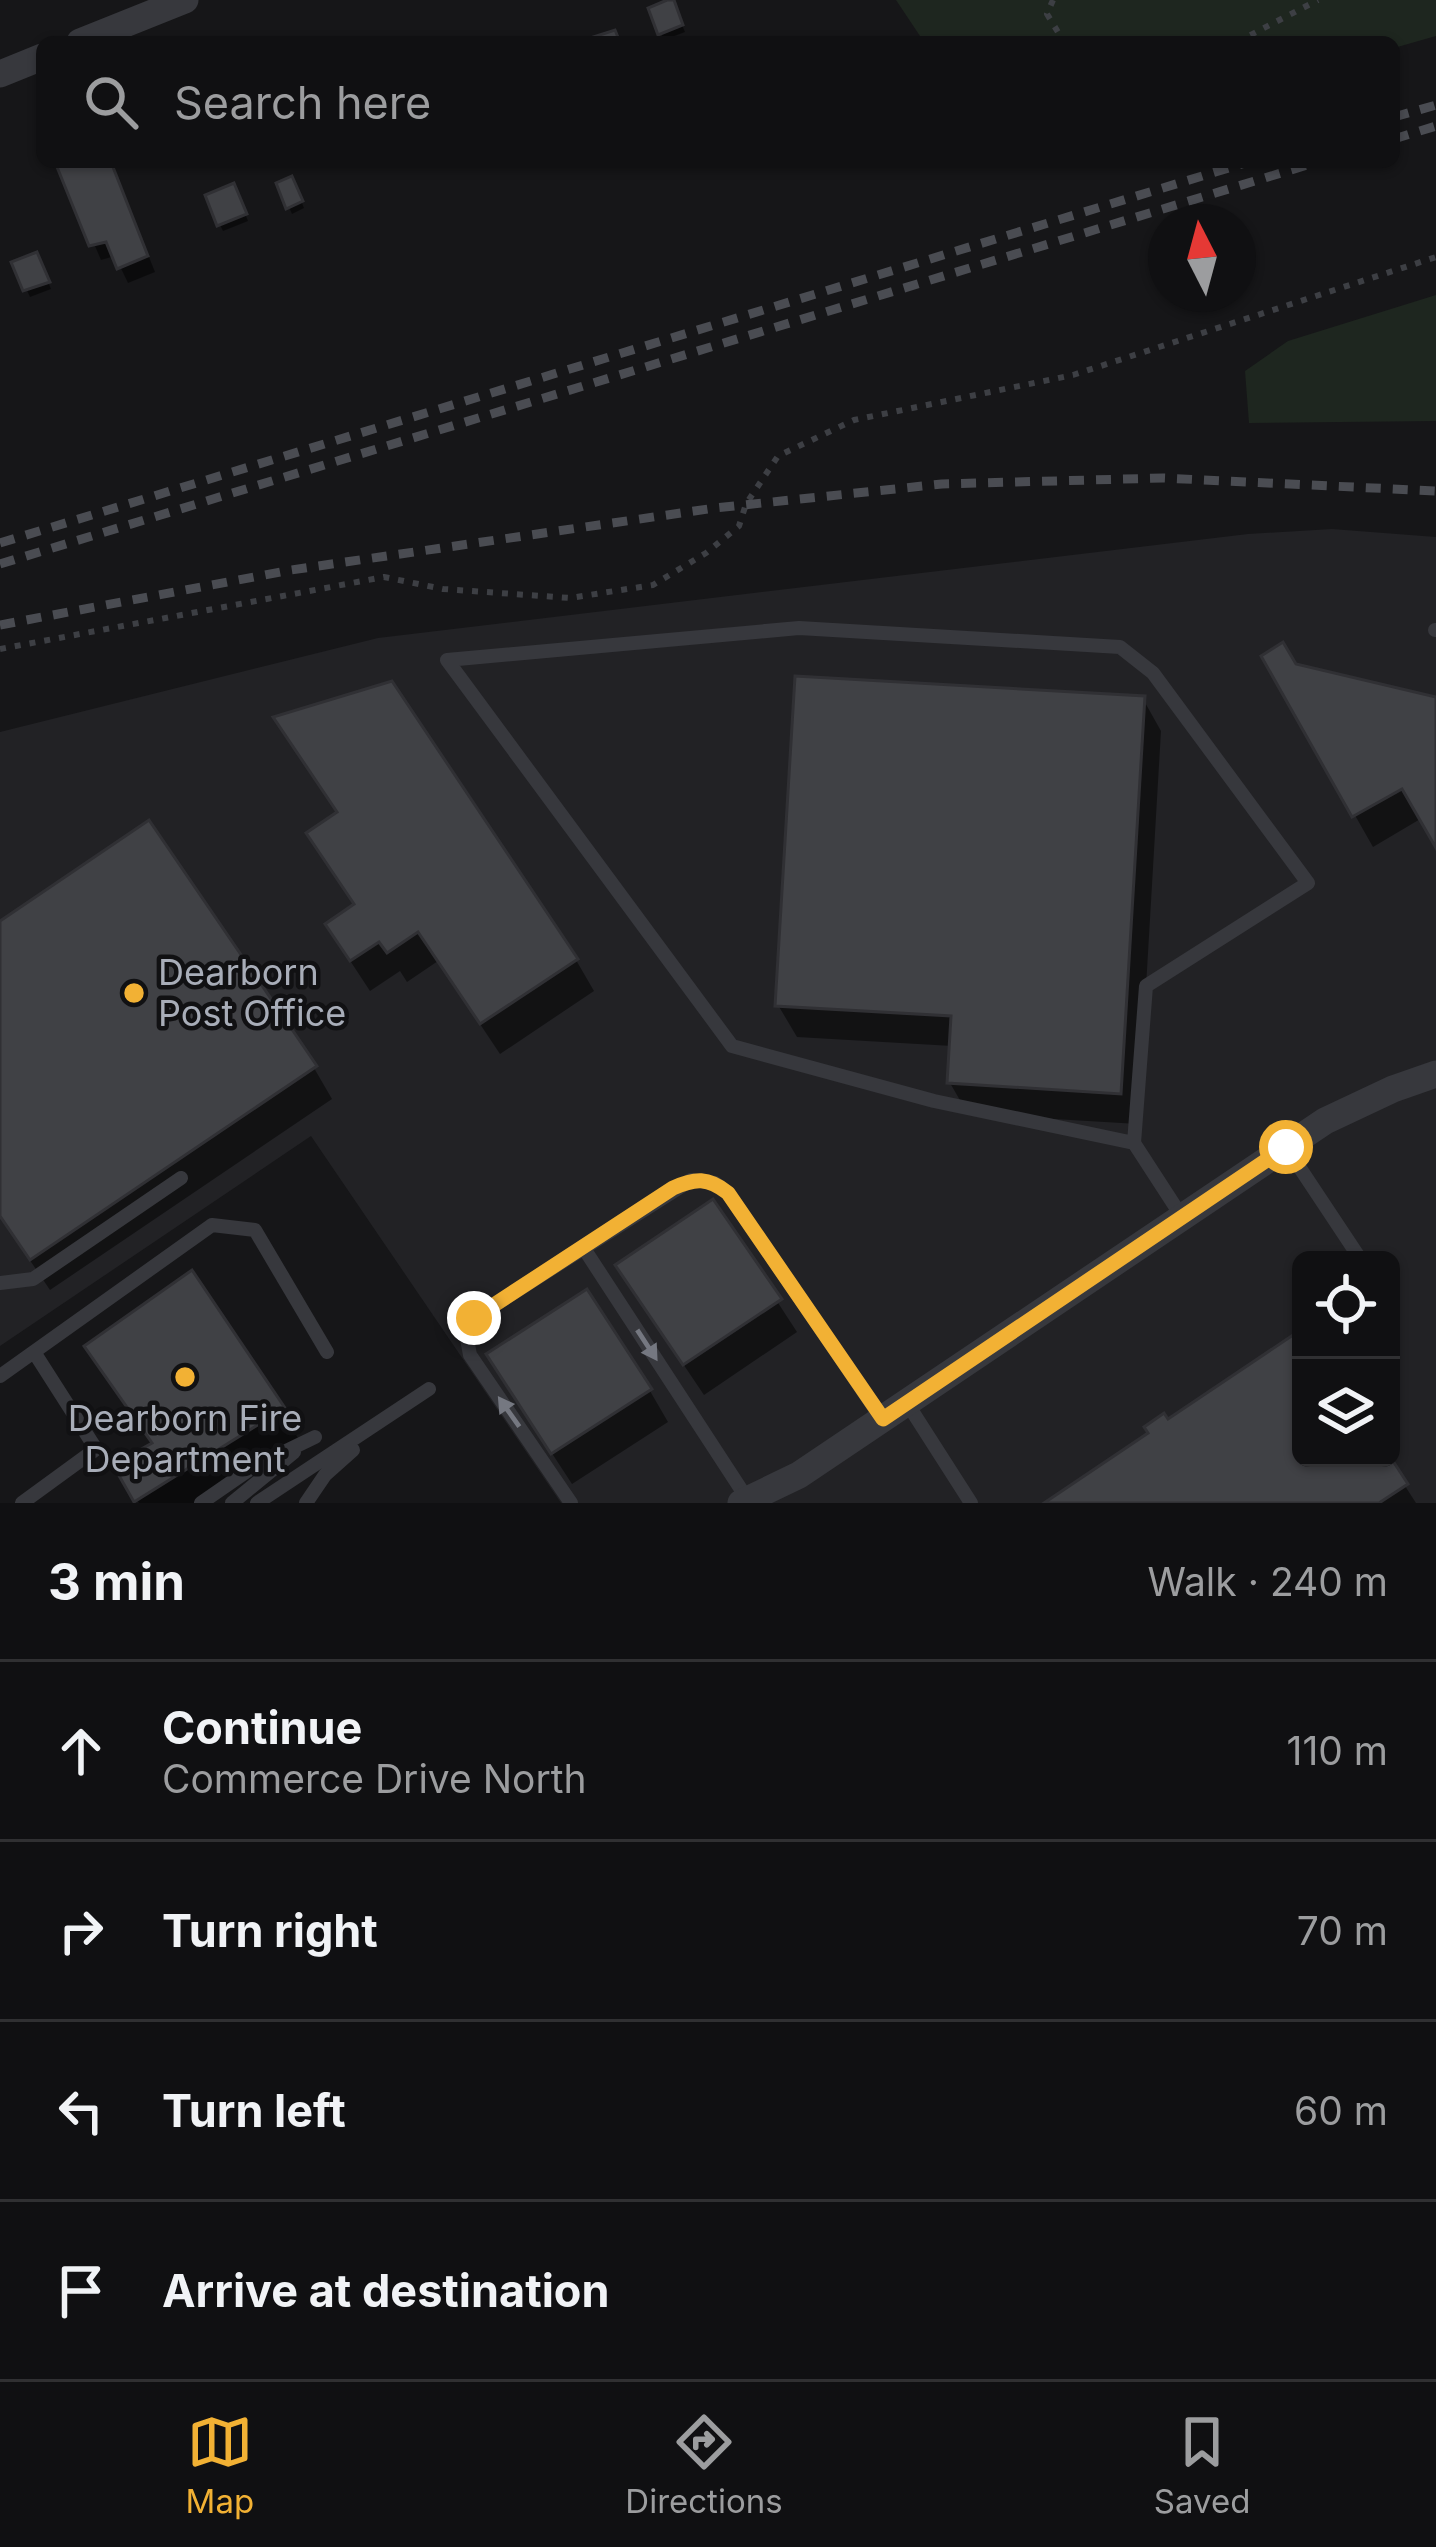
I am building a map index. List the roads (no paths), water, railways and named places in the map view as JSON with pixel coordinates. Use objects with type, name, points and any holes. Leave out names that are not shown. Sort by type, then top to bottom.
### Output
[{"type":"street","points":[[95,36],[185,0]]},
{"type":"street","points":[[0,74],[36,59]]},
{"type":"street","points":[[753,1502],[1325,1121],[1436,1074]]},
{"type":"lane","points":[[1134,1143],[934,1101],[732,1046],[447,661],[799,628],[1120,647],[1153,673],[1308,884],[1146,986],[1134,1143],[1182,1217]]},
{"type":"lane","points":[[1286,1147],[1354,1251]]},
{"type":"lane","points":[[0,1283],[33,1280],[182,1178]]},
{"type":"lane","points":[[571,1503],[470,1355],[465,1328],[691,1180],[715,1183],[728,1193],[883,1419]]},
{"type":"lane","points":[[0,1376],[212,1226],[255,1229],[327,1352]]},
{"type":"lane","points":[[583,1247],[753,1502]]},
{"type":"lane","points":[[22,1503],[96,1450],[34,1352]]},
{"type":"lane","points":[[257,1503],[429,1389]]},
{"type":"lane","points":[[907,1402],[971,1503]]},
{"type":"lane","points":[[306,1503],[325,1475],[388,1418]]},
{"type":"lane","points":[[201,1503],[253,1467],[309,1441],[232,1503]]},
{"type":"railway","points":[[1400,115],[1436,105]]},
{"type":"railway","points":[[1400,137],[1436,126]]},
{"type":"railway","points":[[0,543],[1228,168]]},
{"type":"railway","points":[[0,564],[1297,168]]},
{"type":"railway","points":[[0,625],[291,570],[715,508],[942,484],[1163,478],[1436,491]]},
{"type":"place","name":"Dearborn Post Office","points":[[134,993]]},
{"type":"place","name":"Dearborn Fire Department","points":[[185,1377]]}]
